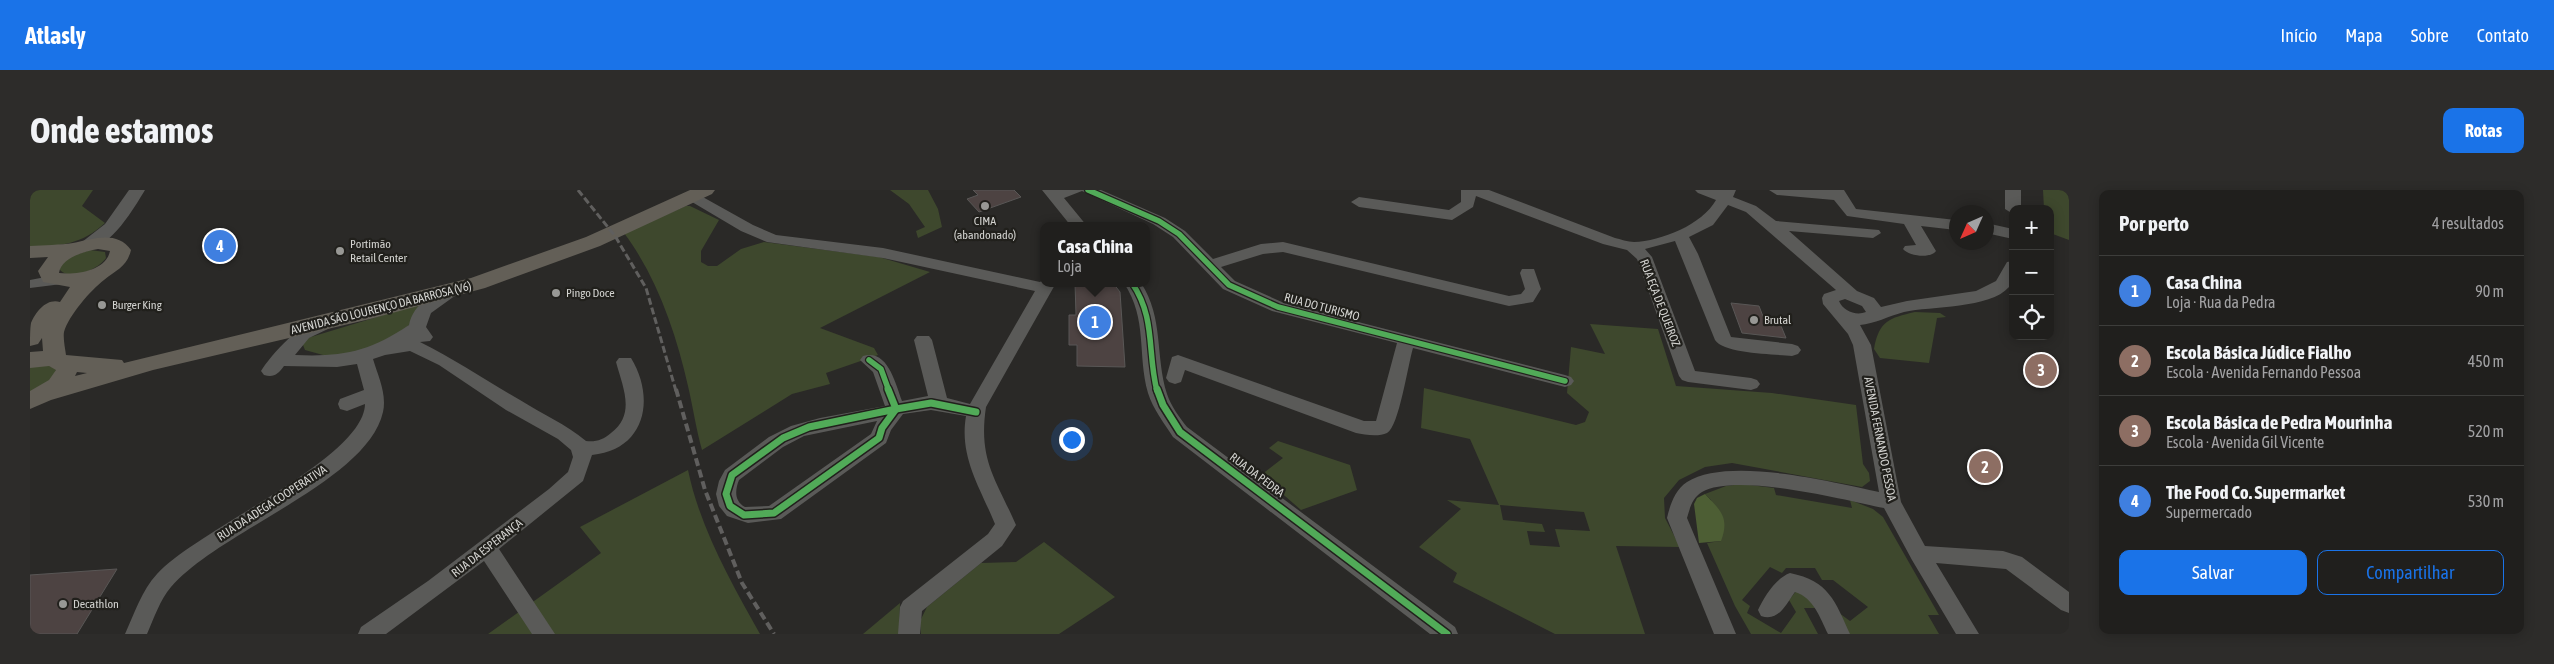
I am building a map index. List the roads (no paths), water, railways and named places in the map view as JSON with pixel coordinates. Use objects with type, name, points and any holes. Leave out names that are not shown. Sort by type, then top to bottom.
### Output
[{"type":"main road","name":"AVENIDA SÃO LOURENÇO DA BARROSA (V6)","points":[[38,397],[109,375],[460,288],[523,268],[696,192]]},
{"type":"main road","name":"AVENIDA SÃO LOURENÇO DA BARROSA (V6)","points":[[30,360],[59,360],[103,366],[171,354],[473,277],[597,235]]},
{"type":"main road","points":[[30,252],[57,252],[107,243],[119,247],[121,254],[118,260],[76,292],[56,325],[53,332],[59,360],[67,368],[65,375],[57,386],[38,397]]},
{"type":"main road","points":[[44,276],[58,258],[84,246]]},
{"type":"main road","points":[[44,276],[80,280],[100,273]]},
{"type":"main road","points":[[30,339],[56,304],[44,276]]},
{"type":"street","points":[[84,246],[104,234],[120,218],[137,190]]},
{"type":"street","points":[[1053,193],[1075,190]]},
{"type":"street","points":[[1359,202],[1434,214],[1452,215],[1468,204],[1469,190]]},
{"type":"street","name":"RUA EÇA DE QUEIROZ","points":[[1474,190],[1609,241],[1633,247],[1644,257],[1688,376],[1750,384]]},
{"type":"street","points":[[1703,190],[1727,194],[1751,209],[1772,225],[1871,313]]},
{"type":"street","points":[[1777,190],[1838,193],[1845,207],[1852,213],[1949,224]]},
{"type":"street","points":[[2013,190],[2013,205]]},
{"type":"street","points":[[696,192],[747,228],[773,239],[883,253],[1040,284]]},
{"type":"street","name":"RUA DO TURISMO","points":[[1097,192],[1159,221],[1179,234],[1229,285],[1278,307],[1565,381]]},
{"type":"street","points":[[1053,193],[1076,222]]},
{"type":"street","points":[[1633,247],[1706,224],[1727,194]]},
{"type":"street","points":[[119,247],[120,218]]},
{"type":"street","points":[[1910,220],[1928,251],[1911,249]]},
{"type":"street","points":[[1772,225],[1873,233]]},
{"type":"street","points":[[1994,230],[2009,233]]},
{"type":"street","points":[[1679,234],[1690,254],[1724,340],[1729,343],[1792,350]]},
{"type":"street","points":[[1210,265],[1261,250],[1283,247],[1509,301],[1527,298],[1533,289],[1528,273]]},
{"type":"street","points":[[1820,268],[1832,295],[1830,298],[1831,306],[1842,314],[1856,332],[1862,345]]},
{"type":"street","points":[[1842,314],[1854,318],[1907,306],[1964,300],[1982,295],[2002,285],[2009,273]]},
{"type":"street","points":[[908,634],[911,607],[995,540],[1006,525],[997,502],[976,464],[972,429],[976,412],[1045,287]]},
{"type":"street","name":"RUA DA PEDRA","points":[[1135,287],[1141,296],[1151,326],[1156,387],[1165,412],[1180,432],[1447,634]]},
{"type":"street","points":[[275,366],[356,360],[386,349],[417,328],[421,314],[430,304],[460,288]]},
{"type":"street","points":[[1832,295],[1851,294]]},
{"type":"street","points":[[1862,345],[1871,313]]},
{"type":"street","points":[[275,366],[303,334],[330,321]]},
{"type":"street","points":[[417,328],[425,338],[441,349]]},
{"type":"street","points":[[923,340],[939,404]]},
{"type":"street","points":[[250,341],[272,341],[282,348],[275,366]]},
{"type":"street","points":[[1177,363],[1363,428],[1381,428],[1387,422],[1396,376],[1406,341]]},
{"type":"street","points":[[386,349],[412,345],[445,361],[513,405],[565,434],[580,447],[583,457],[576,476]]},
{"type":"street","name":"AVENIDA FERNANDO PESSOA","points":[[1862,345],[1891,502],[1919,554],[1968,634]]},
{"type":"street","name":"RUA DA ADEGA COOPERATIVA","points":[[136,634],[147,608],[164,580],[181,565],[212,542],[349,451],[366,430],[374,413],[373,393],[364,358]]},
{"type":"street","points":[[869,360],[881,369],[896,410]]},
{"type":"street","points":[[580,447],[598,448],[614,441],[626,431],[636,409],[625,362]]},
{"type":"street","points":[[346,404],[373,393]]},
{"type":"street","points":[[896,410],[882,428],[879,438],[774,512],[754,515],[740,514],[730,506],[725,496],[726,485],[735,470],[788,435],[813,427],[896,410],[905,406],[939,404],[976,412]]},
{"type":"street","name":"RUA DA ESPERANÇA","points":[[369,634],[487,548],[576,476],[614,441]]},
{"type":"street","points":[[1725,634],[1677,518],[1685,495],[1696,486],[1712,479],[1753,478],[1891,502]]},
{"type":"street","points":[[487,548],[544,634]]},
{"type":"street","points":[[1919,554],[2003,559],[2014,563],[2069,604]]},
{"type":"street","points":[[1769,610],[1790,582],[1808,586],[1821,598],[1839,634]]},
{"type":"railway","points":[[578,190],[615,236],[646,288],[676,391]]},
{"type":"railway","points":[[676,389],[705,490],[742,583],[774,634]]},
{"type":"place","name":"CIMA (abandonado)","points":[[985,206]]},
{"type":"place","name":"The Food Co. Supermarket","points":[[220,246]]},
{"type":"place","name":"Portimão Retail Center","points":[[340,251]]},
{"type":"place","name":"Pingo Doce","points":[[556,293]]},
{"type":"place","name":"Burger King","points":[[102,305]]},
{"type":"place","name":"Brutal","points":[[1754,320]]},
{"type":"place","name":"Casa China","points":[[1095,322]]},
{"type":"place","name":"Escola Básica de Pedra Mourinha","points":[[2041,370]]},
{"type":"place","name":"Escola Básica Júdice Fialho","points":[[1985,467]]},
{"type":"place","name":"Decathlon","points":[[63,604]]}]
